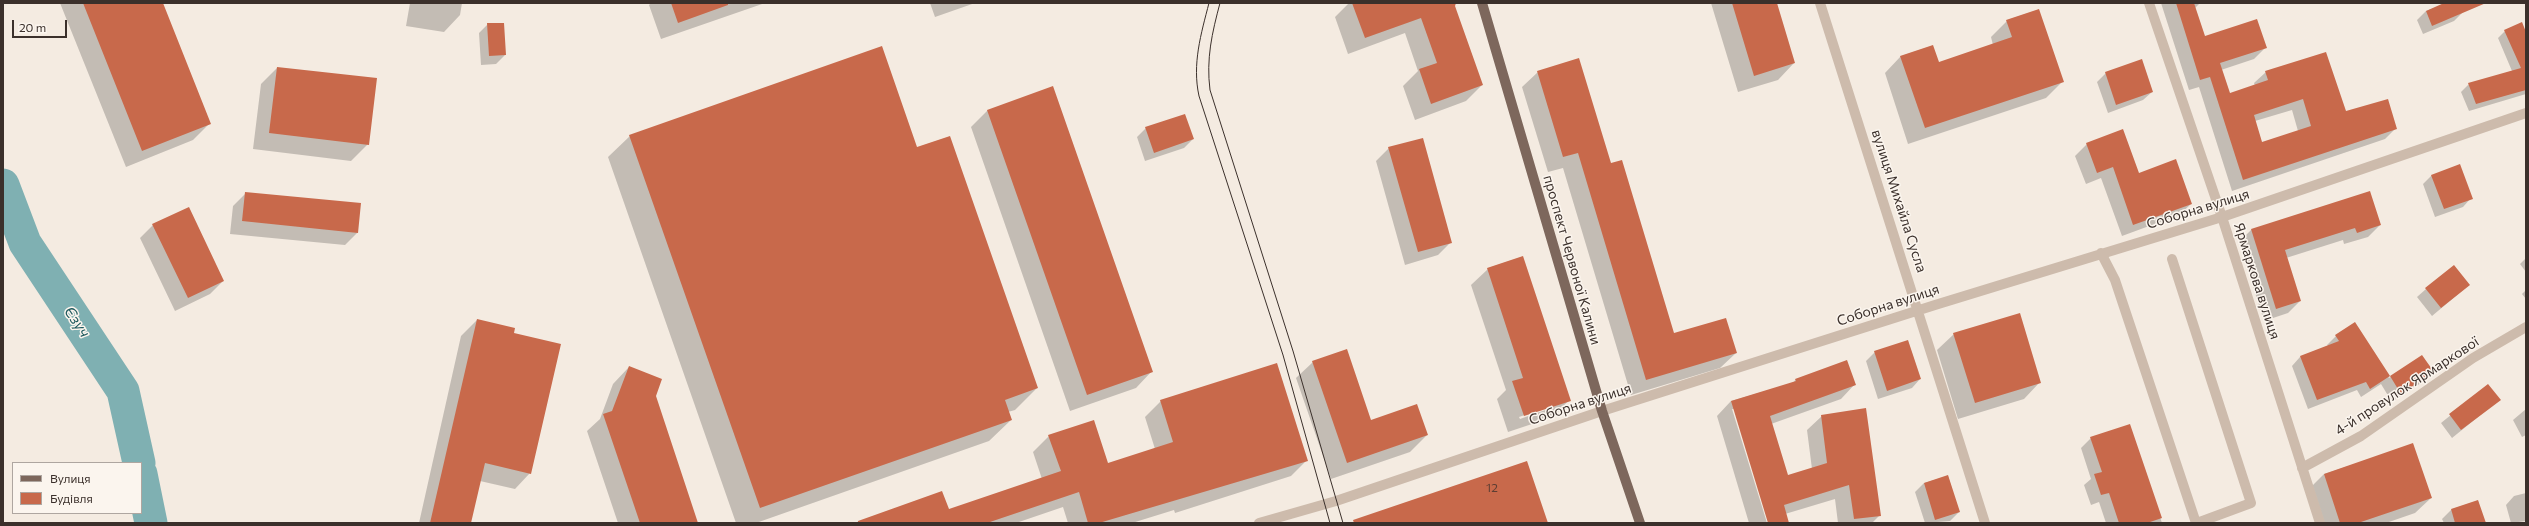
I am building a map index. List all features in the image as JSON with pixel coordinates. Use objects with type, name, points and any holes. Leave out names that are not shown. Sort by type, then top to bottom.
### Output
[{"type":"main road","name":"проспект Червоної Калини","points":[[1482,3],[1602,411],[1640,523]]},
{"type":"street","name":"вулиця Михайла Сусла","points":[[1820,3],[1919,310],[1985,523]]},
{"type":"street","name":"Ярмаркова вулиця","points":[[2149,3],[2222,218],[2320,523]]},
{"type":"street","name":"Соборна вулиця","points":[[1259,523],[1336,501],[1602,411],[1919,310],[2101,253],[2222,218],[2526,113]]},
{"type":"street","points":[[2101,253],[2115,280],[2196,523],[2251,503],[2172,259]]},
{"type":"street","name":"4-й провулок Ярмаркової","points":[[2302,468],[2361,436],[2473,358],[2526,327]]},
{"type":"building","points":[[83,3],[163,3],[211,124],[142,151]]},
{"type":"building","points":[[671,3],[728,3],[728,5],[678,23]]},
{"type":"building","points":[[1352,3],[1456,3],[1455,6],[1483,85],[1431,104],[1419,69],[1437,63],[1421,18],[1365,38]]},
{"type":"building","points":[[1732,3],[1777,3],[1795,63],[1754,76]]},
{"type":"building","points":[[2176,3],[2194,3],[2205,36],[2257,19],[2267,48],[2220,63],[2230,93],[2268,80],[2265,71],[2326,52],[2346,111],[2388,99],[2397,129],[2243,180],[2210,77],[2200,80]],"holes":[[[2303,99],[2311,126],[2262,142],[2254,115]]]},
{"type":"building","points":[[2444,3],[2486,3],[2432,26],[2426,11]]},
{"type":"building","points":[[2039,9],[2064,82],[1925,128],[1900,56],[1933,45],[1939,62],[2012,37],[2006,20]]},
{"type":"building","points":[[2522,22],[2526,32],[2526,90],[2476,104],[2468,83],[2521,68],[2504,30]]},
{"type":"building","points":[[487,23],[504,23],[506,55],[489,56]]},
{"type":"building","points":[[882,46],[917,147],[950,136],[1038,388],[1005,400],[1012,420],[760,508],[629,135]]},
{"type":"building","points":[[1579,58],[1611,163],[1622,160],[1674,333],[1726,318],[1737,353],[1646,380],[1578,153],[1563,157],[1537,71]]},
{"type":"building","points":[[2142,59],[2153,92],[2116,105],[2105,72]]},
{"type":"building","points":[[277,67],[377,78],[369,145],[269,133]]},
{"type":"building","points":[[1053,86],[1153,372],[1087,395],[987,110]]},
{"type":"building","points":[[1185,114],[1194,139],[1154,153],[1145,127]]},
{"type":"building","points":[[2123,129],[2139,173],[2176,159],[2192,204],[2133,225],[2113,167],[2097,173],[2086,143]]},
{"type":"building","points":[[1423,138],[1452,243],[1418,252],[1388,147]]},
{"type":"building","points":[[2460,164],[2473,199],[2444,209],[2431,175]]},
{"type":"building","points":[[2370,191],[2381,225],[2357,233],[2355,228],[2285,250],[2301,301],[2276,309],[2251,229]]},
{"type":"building","points":[[245,192],[361,203],[358,233],[242,221]]},
{"type":"building","points":[[189,207],[224,281],[188,298],[152,224]]},
{"type":"building","points":[[1523,256],[1571,401],[1524,416],[1512,381],[1523,378],[1487,268]]},
{"type":"building","points":[[2454,265],[2470,285],[2441,308],[2425,288]]},
{"type":"building","points":[[2020,313],[2041,383],[1975,403],[1953,333]]},
{"type":"building","points":[[477,319],[515,328],[514,333],[561,344],[531,474],[485,463],[471,523],[430,523]]},
{"type":"building","points":[[2355,322],[2390,376],[2370,389],[2366,382],[2317,400],[2300,356],[2339,341],[2335,335]]},
{"type":"building","points":[[1908,340],[1921,379],[1887,391],[1874,351]]},
{"type":"building","points":[[1347,349],[1371,420],[1417,404],[1428,435],[1347,463],[1312,361]]},
{"type":"building","points":[[2422,355],[2434,372],[2401,394],[2390,376]]},
{"type":"building","points":[[1847,360],[1856,385],[1770,416],[1788,475],[1827,463],[1821,415],[1866,408],[1881,516],[1854,519],[1849,485],[1784,505],[1789,523],[1768,523],[1731,401],[1796,381],[1795,379]]},
{"type":"building","points":[[1277,363],[1308,461],[1099,523],[1088,523],[1079,492],[987,523],[858,523],[858,521],[942,491],[949,509],[1061,471],[1048,435],[1094,420],[1108,463],[1173,442],[1160,400]]},
{"type":"building","points":[[629,366],[662,379],[656,396],[698,523],[640,523],[603,414],[612,411]]},
{"type":"building","points":[[2488,384],[2501,400],[2461,430],[2449,414]]},
{"type":"building","points":[[2130,424],[2162,518],[2147,523],[2119,523],[2109,493],[2101,495],[2094,474],[2102,472],[2090,437]]},
{"type":"building","points":[[2413,443],[2432,498],[2358,523],[2340,523],[2324,474]]},
{"type":"building","points":[[1527,461],[1548,523],[1354,523],[1353,520]]},
{"type":"building","points":[[1948,475],[1960,512],[1935,520],[1924,483]]},
{"type":"building","points":[[2478,500],[2486,523],[2455,523],[2451,509]]},
{"type":"waterway","name":"Єзуч","points":[[3,185],[25,243],[123,391],[139,462]]},
{"type":"waterway","name":"Єзуч","points":[[142,479],[151,523]]},
{"type":"tram line","points":[[1209,3],[1198,49],[1196,72],[1199,96],[1283,355],[1330,523]]},
{"type":"tram line","points":[[1220,3],[1210,46],[1210,90],[1293,351],[1343,523]]}]
